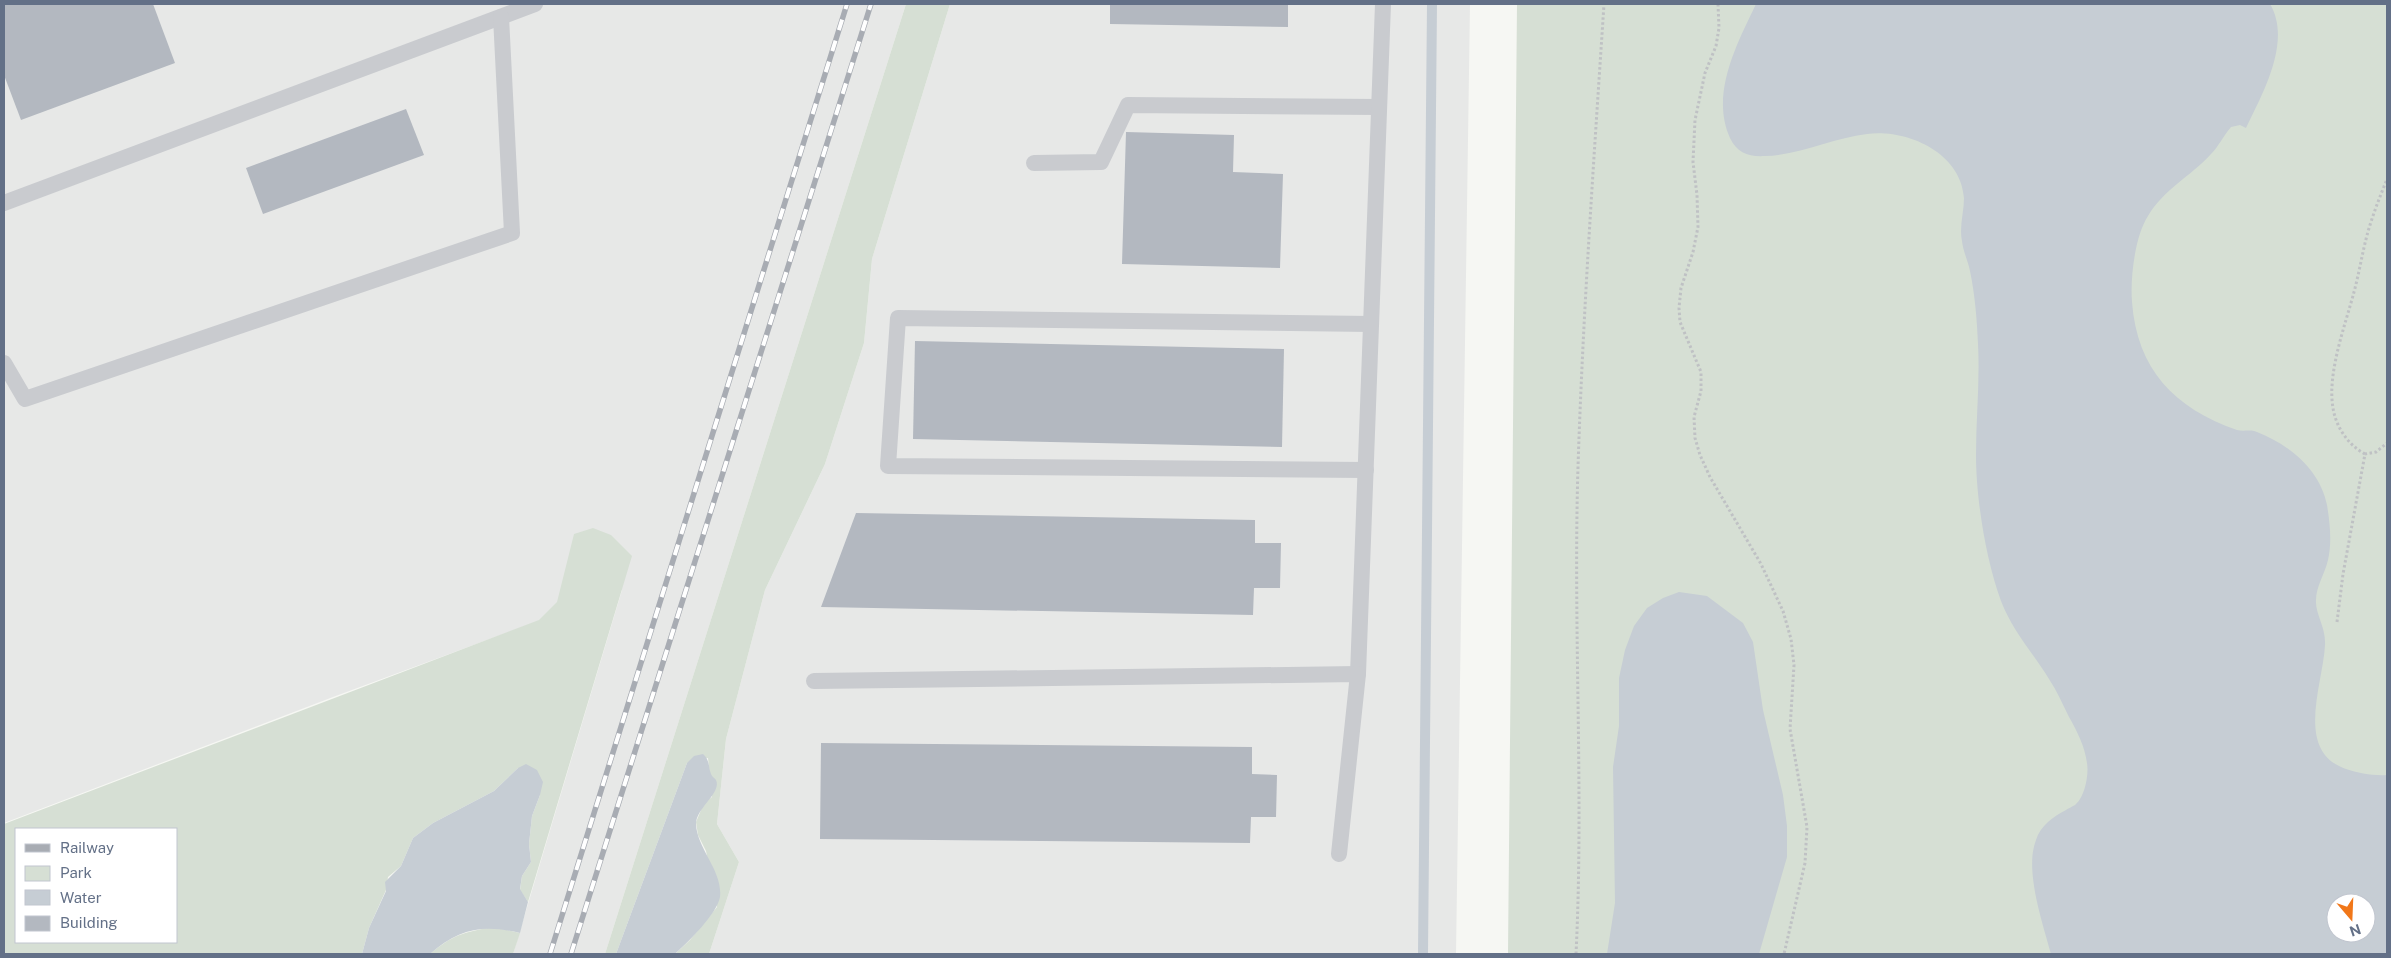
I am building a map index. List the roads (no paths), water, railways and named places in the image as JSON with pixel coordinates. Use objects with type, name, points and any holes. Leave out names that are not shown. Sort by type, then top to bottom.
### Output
[{"type":"lane","points":[[4,203],[535,4]]},
{"type":"lane","points":[[1339,854],[1358,674],[1383,4]]},
{"type":"lane","points":[[4,362],[25,399],[512,233],[501,17]]},
{"type":"lane","points":[[1034,163],[1101,162],[1128,105],[1379,107]]},
{"type":"lane","points":[[1366,470],[888,466],[898,318],[1371,324]]},
{"type":"lane","points":[[814,681],[1358,674]]},
{"type":"water","points":[[1756,4],[2270,4],[2276,19],[2278,34],[2277,50],[2273,67],[2260,99],[2246,128],[2240,125],[2231,127],[2211,154],[2169,191],[2148,216],[2143,224],[2134,258],[2132,302],[2135,326],[2151,366],[2163,383],[2177,397],[2215,421],[2237,430],[2257,432],[2281,444],[2302,460],[2318,481],[2323,492],[2327,505],[2330,540],[2328,560],[2317,590],[2316,600],[2324,632],[2325,645],[2315,715],[2316,732],[2320,748],[2330,760],[2356,772],[2371,775],[2387,775],[2387,954],[2051,954],[2033,881],[2033,852],[2038,835],[2044,826],[2057,815],[2076,805],[2082,796],[2086,785],[2087,763],[2080,739],[2057,693],[2006,612],[1986,548],[1976,472],[1979,372],[1977,326],[1972,280],[1961,236],[1964,198],[1961,182],[1953,168],[1930,147],[1915,140],[1883,133],[1854,136],[1778,155],[1754,156],[1740,151],[1730,138],[1723,104],[1724,87],[1734,52]]},
{"type":"water","points":[[1679,592],[1707,596],[1743,623],[1753,642],[1763,710],[1783,795],[1787,826],[1787,857],[1759,954],[1607,954],[1615,903],[1613,767],[1619,726],[1619,678],[1625,650],[1634,626],[1647,608],[1663,598]]},
{"type":"water","points":[[703,754],[707,759],[711,774],[716,780],[717,785],[700,812],[696,824],[697,833],[718,878],[720,897],[718,904],[701,927],[675,954],[616,954],[687,763],[694,756]]},
{"type":"water","points":[[526,764],[537,770],[543,782],[532,816],[529,844],[531,862],[522,876],[520,889],[528,902],[520,933],[506,930],[482,929],[461,934],[430,954],[362,954],[369,928],[386,891],[385,882],[401,866],[413,838],[433,823],[494,791],[518,768]]},
{"type":"waterway","points":[[1423,954],[1432,4]]},
{"type":"railway","points":[[550,954],[847,4]]},
{"type":"railway","points":[[571,954],[871,4]]}]
